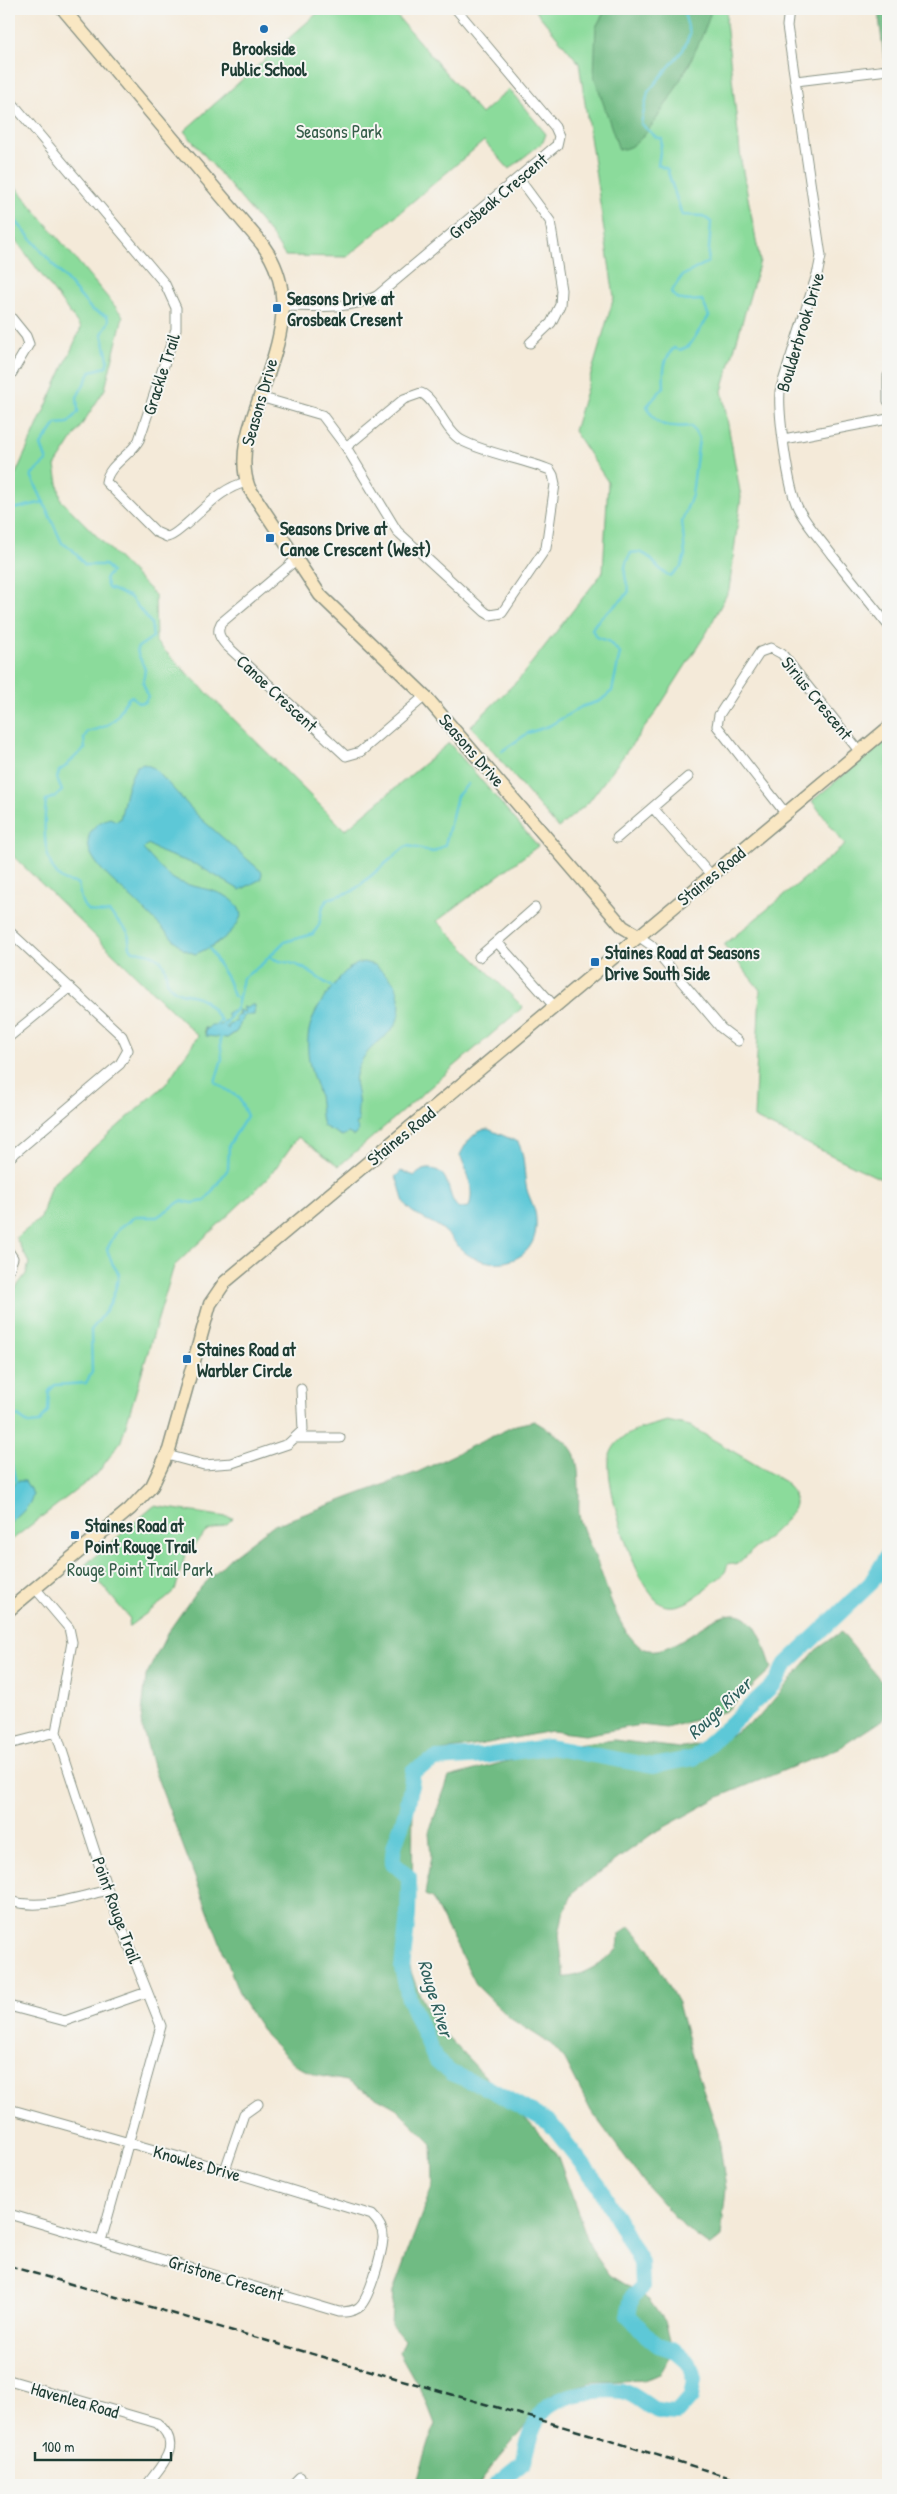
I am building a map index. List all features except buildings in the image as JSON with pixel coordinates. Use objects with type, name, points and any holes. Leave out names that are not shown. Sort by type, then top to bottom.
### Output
[{"type":"street","name":"Seasons Drive","points":[[64,9],[262,244],[277,271],[284,306],[280,332],[246,444],[244,468],[247,482],[320,596],[425,696],[623,927],[638,936]]},
{"type":"street","name":"Grosbeak Crescent","points":[[284,306],[346,306],[359,304],[377,296],[557,146],[559,136],[555,127],[456,9]]},
{"type":"street","name":"Boulderbrook Drive","points":[[789,9],[787,26],[820,246],[820,264],[780,391],[780,411],[784,439],[792,487],[798,508],[814,532],[888,625]]},
{"type":"street","points":[[796,81],[888,70]]},
{"type":"street","name":"Grackle Trail","points":[[9,99],[164,284],[176,308],[176,329],[139,440],[130,453],[109,472],[106,482],[156,532],[167,538],[191,520],[218,495],[236,485],[247,482]]},
{"type":"street","points":[[519,179],[550,221],[561,290],[560,305],[551,323],[530,343]]},
{"type":"street","points":[[9,315],[26,336],[29,344],[9,378]]},
{"type":"street","points":[[888,376],[888,402]]},
{"type":"street","points":[[260,396],[322,415],[346,448],[397,532],[485,612],[490,615],[502,613],[546,548],[555,484],[550,470],[461,440],[449,429],[429,400],[421,393],[404,399],[346,448]]},
{"type":"street","points":[[784,439],[888,419]]},
{"type":"street","name":"Canoe Crescent","points":[[297,560],[221,623],[218,630],[219,636],[226,645],[346,756],[360,752],[425,696]]},
{"type":"street","name":"Sirius Crescent","points":[[786,814],[717,726],[719,715],[760,652],[771,648],[782,654],[860,752]]},
{"type":"street","name":"Staines Road","points":[[9,1610],[135,1503],[152,1486],[167,1456],[210,1304],[225,1282],[296,1221],[455,1093],[638,936],[888,728]]},
{"type":"street","points":[[617,838],[688,777]]},
{"type":"street","points":[[653,808],[712,876]]},
{"type":"street","points":[[479,957],[535,908]]},
{"type":"street","points":[[9,931],[122,1036],[128,1050],[120,1064],[9,1158]]},
{"type":"street","points":[[638,936],[651,945],[721,1028],[738,1041]]},
{"type":"street","points":[[497,942],[555,1006]]},
{"type":"street","points":[[9,1037],[70,987]]},
{"type":"street","points":[[9,1252],[13,1258],[9,1270]]},
{"type":"street","points":[[167,1456],[204,1465],[223,1465],[288,1444],[303,1430],[301,1389]]},
{"type":"street","points":[[296,1438],[340,1438]]},
{"type":"street","name":"Point Rouge Trail","points":[[35,1588],[69,1628],[72,1642],[56,1732],[108,1890],[161,2026],[149,2075],[101,2241]]},
{"type":"street","points":[[9,1744],[56,1732]]},
{"type":"street","points":[[9,1901],[22,1904],[47,1905],[108,1890]]},
{"type":"street","points":[[9,2006],[65,2022],[147,1992]]},
{"type":"street","points":[[225,2170],[244,2114],[258,2104]]},
{"type":"street","name":"Knowles Drive","points":[[9,2108],[225,2170],[372,2215],[381,2224]]},
{"type":"street","name":"Gristone Crescent","points":[[9,2214],[339,2312],[349,2312],[358,2308],[369,2293],[383,2239],[381,2224]]},
{"type":"street","name":"Havenlea Road","points":[[9,2380],[157,2423],[170,2437],[169,2454],[147,2485]]},
{"type":"street","points":[[292,2485],[300,2477]]},
{"type":"green space","name":"Seasons Park","points":[[322,9],[391,9],[481,114],[509,89],[546,134],[543,142],[509,169],[484,141],[347,257],[285,256],[271,234],[184,131]]},
{"type":"green space","points":[[534,9],[606,9],[596,27],[657,118],[690,63],[711,9],[727,9],[726,22],[741,161],[760,261],[722,391],[741,497],[729,590],[707,632],[654,715],[588,803],[558,828],[471,726],[519,679],[603,572],[608,482],[574,431],[614,297],[579,63]]},
{"type":"green space","points":[[606,9],[711,9],[701,39],[667,103],[643,137],[631,146],[619,150],[594,76],[596,27]]},
{"type":"green space","points":[[878,9],[888,9],[888,57],[884,58]]},
{"type":"green space","points":[[9,179],[123,316],[105,389],[55,466],[61,500],[155,595],[156,642],[345,830],[449,743],[538,846],[437,921],[523,1007],[339,1166],[298,1137],[269,1177],[174,1266],[121,1441],[97,1474],[9,1542],[9,1297],[26,1274],[29,1263],[16,1238],[41,1218],[51,1185],[166,1084],[198,1036],[9,852],[9,489],[81,328],[9,231]],"holes":[[[252,1005],[255,1009],[253,1014],[244,1015],[235,1033],[227,1038],[205,1034],[204,1029],[222,1025],[234,1012],[225,1025],[228,1029],[237,1021],[239,1011],[245,1012],[244,1008],[251,1008]]]},
{"type":"green space","points":[[888,738],[888,1188],[883,1180],[754,1118],[760,990],[724,945],[845,845],[812,801]]},
{"type":"green space","points":[[534,1421],[557,1435],[571,1449],[575,1456],[579,1478],[580,1520],[612,1604],[629,1636],[637,1644],[649,1650],[663,1649],[721,1617],[735,1614],[747,1618],[756,1628],[772,1668],[726,1711],[667,1728],[640,1725],[585,1735],[551,1731],[441,1751],[424,1761],[421,1766],[417,1776],[413,1805],[412,1883],[405,1936],[406,1951],[415,1984],[430,2014],[444,2033],[539,2133],[558,2157],[591,2249],[609,2275],[650,2300],[665,2321],[673,2352],[660,2374],[644,2380],[592,2382],[551,2395],[479,2485],[416,2485],[435,2424],[425,2398],[399,2352],[404,2340],[391,2325],[393,2291],[433,2184],[432,2144],[396,2108],[347,2081],[315,2075],[297,2066],[266,2036],[241,1998],[154,1770],[141,1722],[146,1676],[168,1632],[196,1592],[230,1558],[272,1526],[418,1472],[516,1425]]},
{"type":"green space","points":[[667,1421],[690,1426],[785,1482],[795,1500],[793,1510],[788,1518],[736,1565],[729,1563],[726,1571],[701,1593],[685,1603],[674,1606],[667,1606],[656,1600],[645,1585],[635,1564],[617,1514],[609,1469],[610,1455],[620,1440],[634,1431]]},
{"type":"green space","name":"Rouge Point Trail Park","points":[[154,1506],[233,1518],[227,1524],[206,1532],[185,1555],[175,1591],[128,1627],[130,1619],[85,1565]]},
{"type":"green space","points":[[841,1632],[888,1689],[888,1716],[839,1748],[721,1796],[652,1834],[574,1891],[563,1914],[559,1935],[564,1977],[577,1975],[607,1959],[617,1948],[619,1934],[630,1926],[649,1949],[678,2003],[695,2066],[718,2132],[726,2188],[721,2237],[710,2246],[684,2227],[646,2185],[591,2111],[565,2060],[551,2044],[511,2019],[477,1986],[432,1898],[425,1895],[431,1856],[429,1832],[449,1777],[560,1747],[614,1740],[679,1748],[726,1738],[759,1717],[816,1650]]},
{"type":"water","points":[[144,764],[154,768],[199,817],[262,872],[261,879],[240,890],[197,865],[160,852],[148,844],[143,849],[172,878],[185,884],[225,895],[233,900],[238,907],[241,916],[228,935],[216,944],[195,954],[183,949],[111,880],[100,868],[89,849],[89,837],[94,827],[110,818],[116,821],[120,819],[130,779],[137,766]]},
{"type":"water","points":[[363,962],[375,965],[395,983],[399,1002],[399,1016],[387,1035],[361,1061],[355,1081],[359,1121],[356,1125],[359,1130],[354,1136],[348,1133],[342,1136],[323,1126],[319,1096],[308,1054],[309,1032],[315,1013],[326,995],[346,971],[354,965]]},
{"type":"water","points":[[255,1005],[254,1015],[244,1015],[237,1031],[227,1038],[206,1036],[205,1027],[206,1030],[211,1025],[221,1025],[229,1017],[226,1014],[230,1011],[235,1011],[225,1025],[228,1029],[228,1024],[237,1021],[234,1018],[240,1014],[238,1010],[245,1012],[243,1007],[247,1008]]},
{"type":"water","points":[[488,1129],[518,1142],[521,1148],[527,1190],[536,1216],[532,1244],[517,1258],[507,1261],[484,1261],[467,1254],[441,1228],[416,1214],[405,1205],[395,1177],[401,1171],[415,1176],[425,1170],[437,1170],[445,1179],[452,1198],[459,1208],[469,1207],[471,1187],[460,1155],[475,1135]]},
{"type":"water","points":[[18,1481],[25,1481],[33,1494],[32,1499],[27,1507],[9,1524],[9,1487]]},
{"type":"waterway","points":[[502,751],[528,733],[549,726],[581,707],[600,701],[612,691],[620,653],[608,641],[596,637],[592,629],[600,618],[620,602],[629,591],[625,571],[626,563],[631,553],[638,552],[648,556],[660,569],[670,576],[681,567],[685,555],[682,521],[692,495],[699,438],[691,426],[677,427],[659,423],[647,406],[664,387],[664,366],[670,352],[674,348],[680,350],[689,346],[709,316],[702,300],[681,300],[671,292],[682,276],[708,262],[711,222],[703,216],[682,215],[667,169],[658,165],[662,139],[656,137],[641,124],[648,92],[683,50],[690,34],[683,9]]},
{"type":"waterway","points":[[9,213],[92,310],[107,316],[109,321],[102,334],[108,359],[106,367],[91,371],[77,397],[78,412],[68,423],[56,424],[41,445],[47,461],[31,475],[62,543],[72,549],[85,565],[105,565],[111,572],[105,579],[108,588],[130,597],[151,623],[153,637],[137,648],[145,669],[143,683],[148,696],[145,702],[138,703],[132,696],[129,698],[110,724],[87,732],[84,739],[85,749],[59,771],[57,779],[62,791],[46,800],[45,831],[47,854],[56,873],[63,880],[78,884],[85,908],[94,912],[109,912],[128,932],[130,947],[133,951],[147,953],[160,960],[165,968],[167,982],[170,986],[179,993],[202,999],[225,1025]]},
{"type":"waterway","points":[[9,510],[44,502]]},
{"type":"waterway","points":[[225,1025],[237,1007],[243,978],[261,965],[284,942],[313,934],[319,925],[323,906],[328,899],[353,891],[405,847],[409,846],[433,852],[445,845],[457,796],[468,784]]},
{"type":"waterway","points":[[210,949],[228,980],[234,996],[239,999]]},
{"type":"waterway","points":[[269,956],[276,960],[295,964],[333,987]]},
{"type":"waterway","points":[[217,1024],[221,1020]]},
{"type":"waterway","points":[[9,1419],[18,1416],[29,1424],[39,1423],[48,1411],[49,1391],[55,1385],[86,1383],[92,1372],[91,1330],[110,1304],[119,1274],[112,1263],[107,1249],[118,1229],[135,1217],[157,1217],[181,1201],[193,1203],[205,1201],[228,1169],[229,1145],[247,1116],[239,1098],[215,1082],[222,1059],[220,1038],[222,1037]]},
{"type":"waterway","points":[[9,1453],[16,1482]]},
{"type":"waterway","name":"Rouge River","points":[[496,2485],[524,2462],[534,2427],[541,2414],[545,2409],[561,2399],[593,2391],[614,2390],[631,2394],[657,2411],[677,2413],[691,2397],[694,2379],[689,2363],[674,2350],[658,2345],[649,2338],[628,2315],[632,2297],[642,2287],[641,2263],[598,2184],[550,2123],[488,2088],[451,2073],[435,2059],[409,1999],[402,1968],[408,1915],[409,1877],[393,1863],[395,1843],[407,1806],[413,1771],[436,1759],[484,1756],[549,1747],[653,1766],[694,1758],[775,1683],[786,1664],[871,1583],[888,1555]]},
{"type":"railway","points":[[9,2266],[592,2435],[754,2485]]},
{"type":"place","name":"Brookside Public School","points":[[264,29]]},
{"type":"place","name":"Seasons Drive at Grosbeak Cresent","points":[[277,308]]},
{"type":"place","name":"Seasons Drive at Canoe Crescent (West)","points":[[270,538]]},
{"type":"place","name":"Staines Road at Seasons Drive South Side","points":[[595,962]]},
{"type":"place","name":"Staines Road at Warbler Circle","points":[[187,1359]]},
{"type":"place","name":"Staines Road at Point Rouge Trail","points":[[75,1535]]}]
